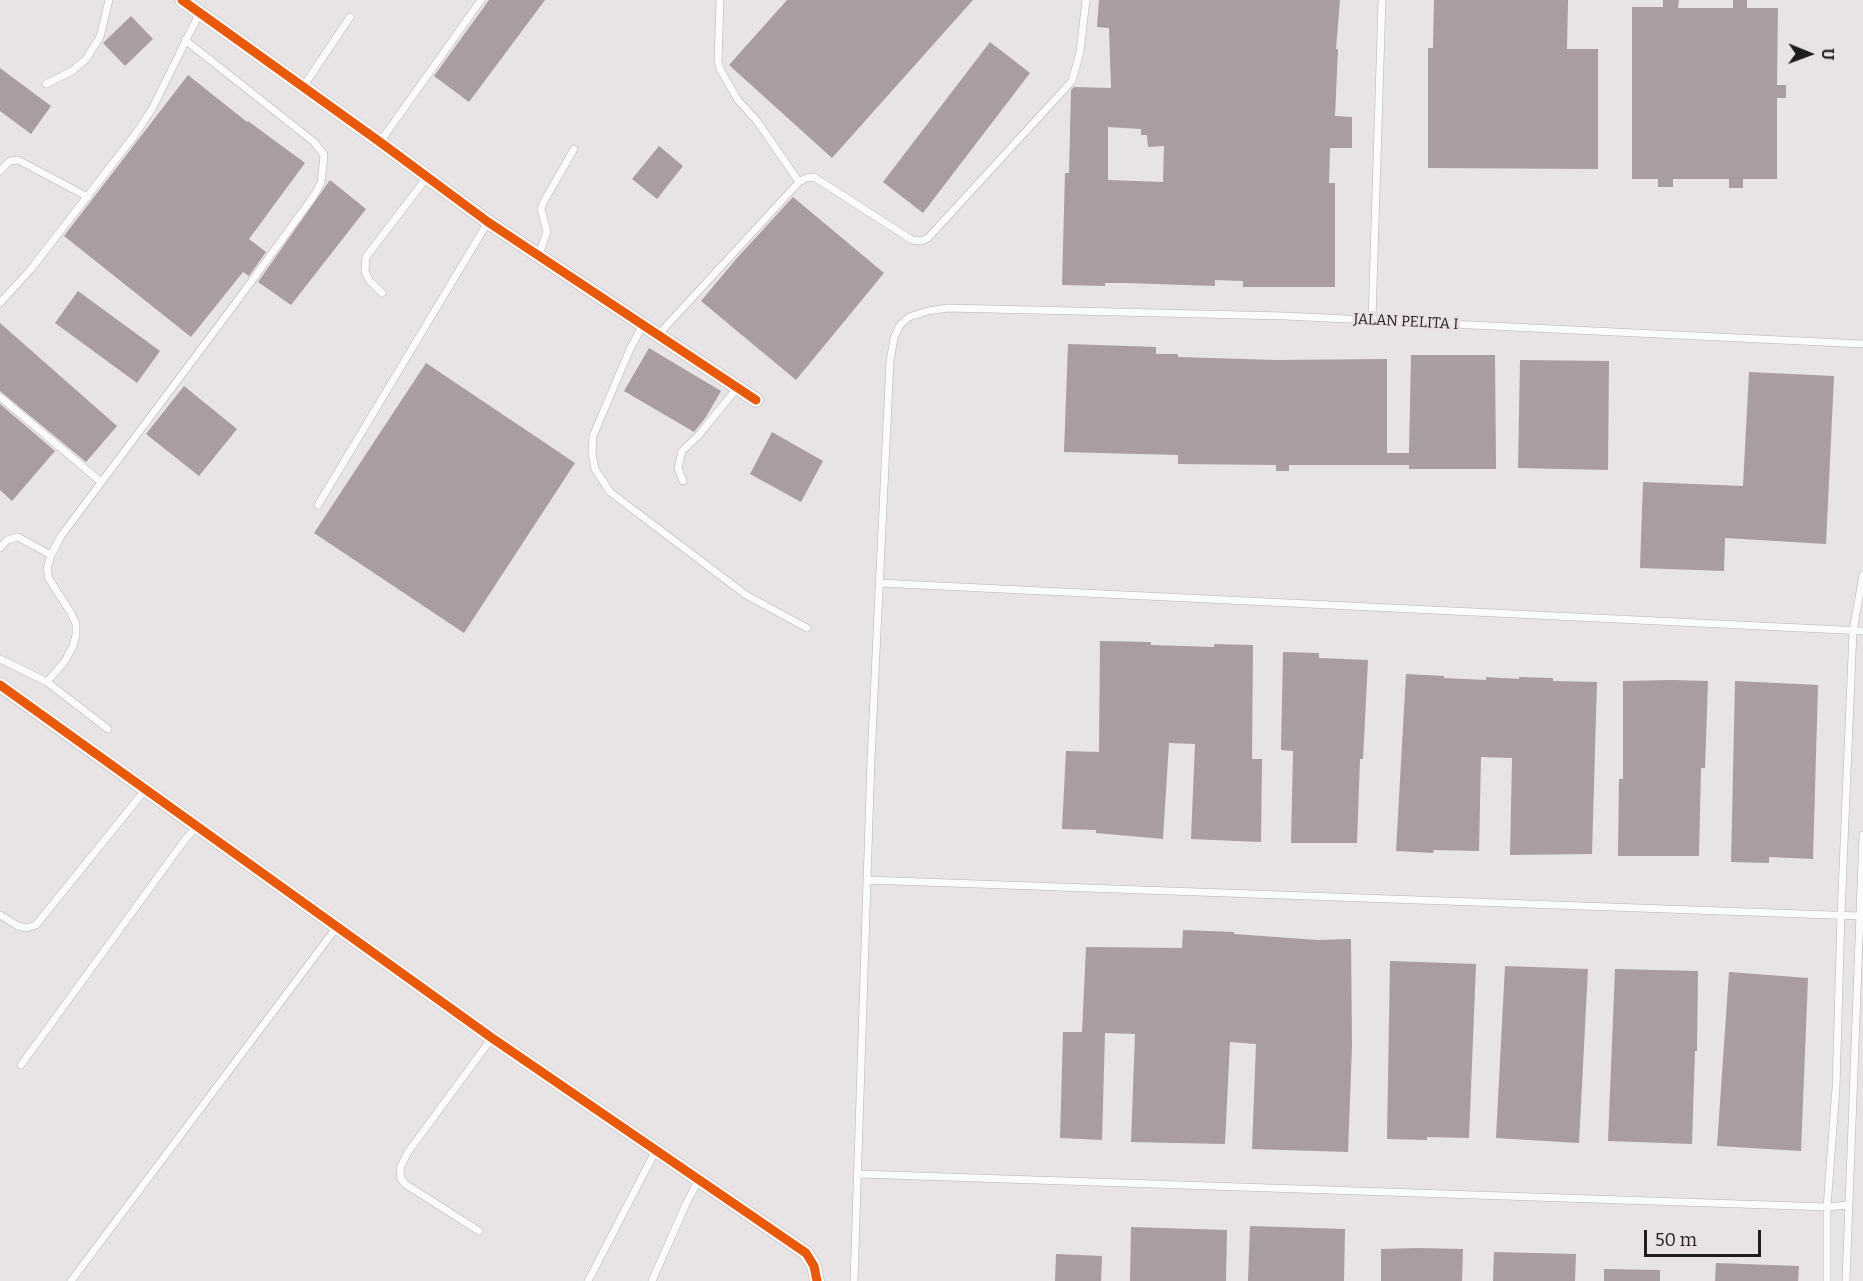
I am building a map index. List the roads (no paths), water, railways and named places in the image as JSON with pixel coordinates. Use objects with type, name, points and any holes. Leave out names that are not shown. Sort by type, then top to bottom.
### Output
[{"type":"street","points":[[182,0],[428,176],[488,222],[756,400]]},
{"type":"street","points":[[0,685],[492,1038],[806,1253],[814,1266],[817,1281]]},
{"type":"lane","points":[[46,84],[72,71],[86,59],[100,37],[109,0]]},
{"type":"lane","points":[[380,142],[481,0]]},
{"type":"lane","points":[[720,0],[718,62],[721,71],[738,100],[757,121],[799,182]]},
{"type":"lane","points":[[658,335],[799,182],[806,178],[814,177],[912,240],[921,241],[928,238],[1072,81],[1080,52],[1086,0]]},
{"type":"lane","points":[[1372,320],[1382,0]]},
{"type":"lane","points":[[0,303],[88,197],[134,136],[152,109],[200,12]]},
{"type":"lane","points":[[303,87],[350,17]]},
{"type":"lane","points":[[47,682],[65,661],[76,635],[76,624],[49,579],[47,569],[61,536],[313,197],[321,183],[324,155],[314,142],[185,40]]},
{"type":"lane","points":[[539,254],[548,232],[542,209],[543,203],[574,149]]},
{"type":"lane","points":[[0,171],[10,161],[18,160],[88,197]]},
{"type":"lane","points":[[382,293],[369,280],[365,272],[366,256],[428,176]]},
{"type":"lane","points":[[318,505],[488,222]]},
{"type":"lane","name":"JALAN PELITA I","points":[[854,1281],[879,584],[890,361],[894,338],[900,325],[909,317],[928,310],[948,308],[1372,320],[1863,344]]},
{"type":"lane","points":[[643,325],[630,349],[593,436],[594,469],[610,492],[746,595],[807,628]]},
{"type":"lane","points":[[682,481],[678,468],[682,450],[698,436],[737,388]]},
{"type":"lane","points":[[0,397],[100,481]]},
{"type":"lane","points":[[0,548],[7,540],[18,537],[51,555]]},
{"type":"lane","points":[[1827,1281],[1827,1207],[1836,1088],[1853,631],[1863,575]]},
{"type":"lane","points":[[879,584],[1863,631]]},
{"type":"lane","points":[[0,659],[47,682],[108,729]]},
{"type":"lane","points":[[0,915],[26,928],[36,925],[145,790]]},
{"type":"lane","points":[[21,1065],[196,827]]},
{"type":"lane","points":[[1846,1281],[1863,835]]},
{"type":"lane","points":[[867,880],[1859,916]]},
{"type":"lane","points":[[71,1281],[336,928]]},
{"type":"lane","points":[[478,1231],[405,1184],[401,1179],[400,1168],[408,1152],[492,1038]]},
{"type":"lane","points":[[588,1281],[656,1150]]},
{"type":"lane","points":[[858,1174],[1827,1207],[1848,1205]]},
{"type":"lane","points":[[652,1281],[699,1179]]}]
